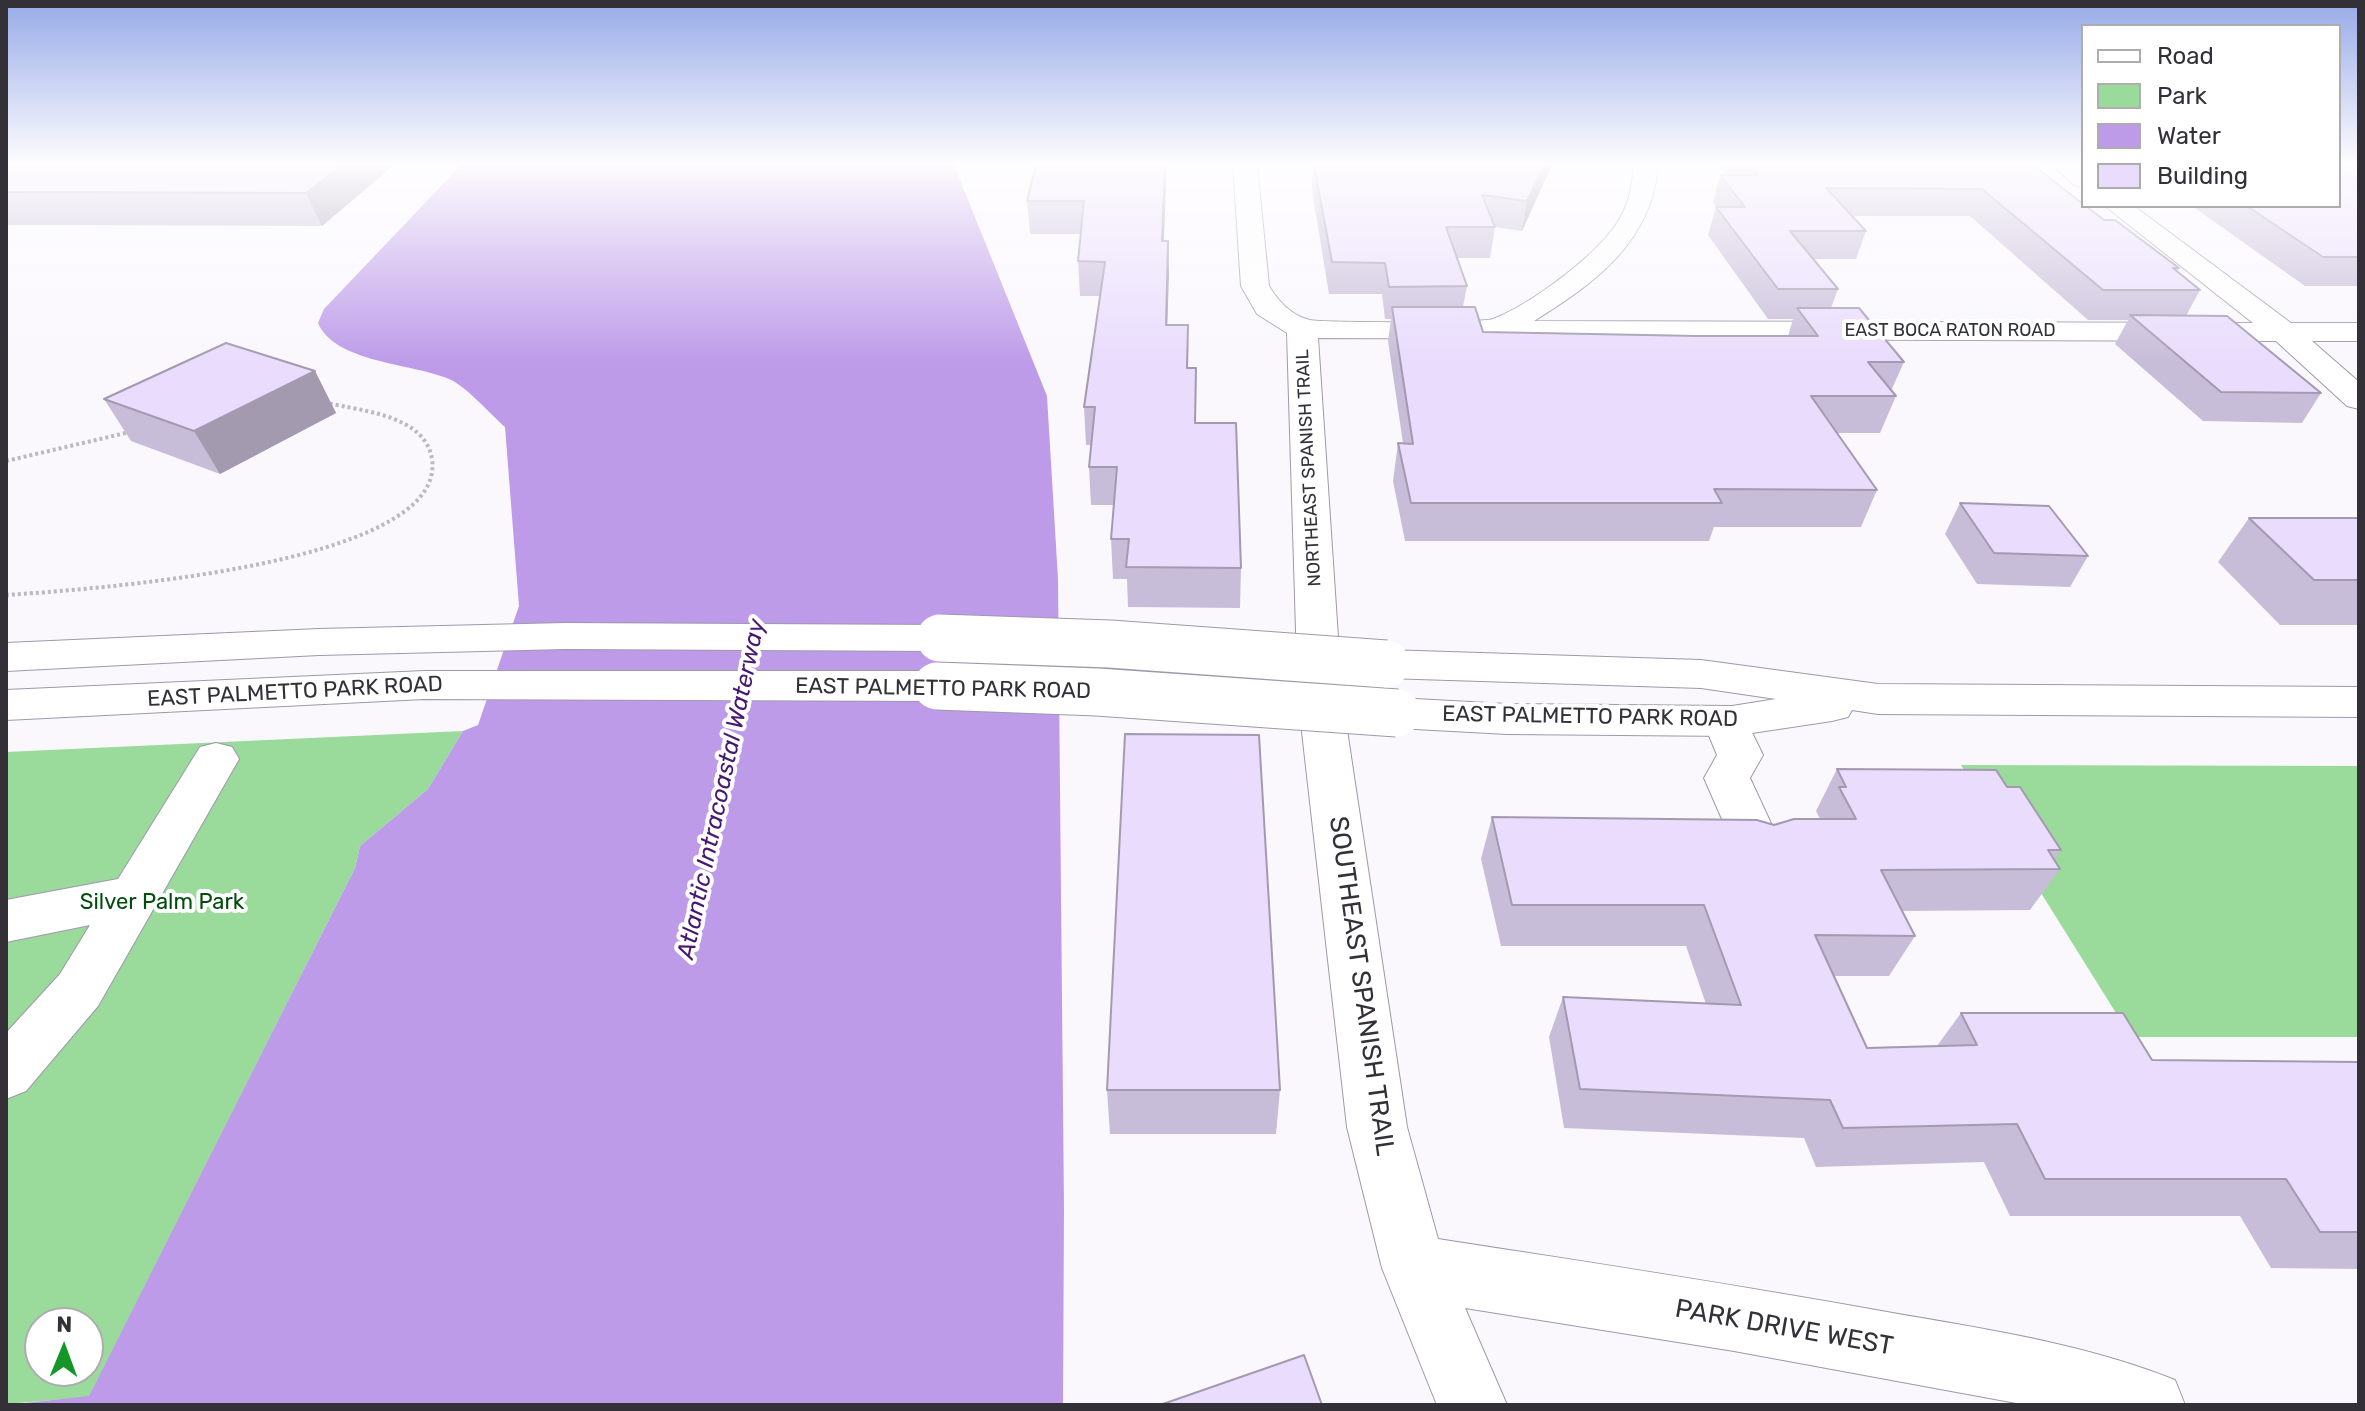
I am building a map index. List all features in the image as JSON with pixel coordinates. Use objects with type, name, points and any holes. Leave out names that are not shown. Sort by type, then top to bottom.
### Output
[{"type":"street","name":"NORTHEAST SPANISH TRAIL","points":[[1250,231],[1255,286],[1267,308],[1302,329],[1320,697]]},
{"type":"street","points":[[1497,329],[1574,282],[1607,252],[1625,231]]},
{"type":"street","points":[[2151,231],[2283,331],[2359,399]]},
{"type":"street","name":"EAST BOCA RATON ROAD","points":[[1302,329],[2359,332]]},
{"type":"street","name":"EAST PALMETTO PARK ROAD","points":[[6,657],[319,642],[565,636],[925,638],[1052,641],[1386,664],[1701,674],[1878,699],[2359,702]]},
{"type":"street","name":"EAST PALMETTO PARK ROAD","points":[[6,705],[424,685],[922,686],[1097,692],[1522,719],[1725,721],[1878,699]]},
{"type":"street","name":"SOUTHEAST SPANISH TRAIL","points":[[1320,697],[1377,1127],[1414,1268],[1472,1405]]},
{"type":"street","points":[[1725,721],[1740,755],[1727,778],[1756,845]]},
{"type":"street","points":[[6,1073],[79,990],[216,759]]},
{"type":"street","points":[[6,921],[134,896]]},
{"type":"street","name":"PARK DRIVE WEST","points":[[1414,1268],[1734,1318],[2034,1372],[2150,1405]]},
{"type":"path","points":[[6,595],[162,580],[222,570],[353,541],[402,515],[423,496],[433,481],[434,454],[428,440],[399,421],[324,402]]},
{"type":"path","points":[[6,461],[137,431]]},
{"type":"green space","name":"Silver Palm Park","points":[[463,731],[428,789],[360,846],[355,868],[104,1367],[104,1307],[24,1307],[24,1387],[94,1387],[89,1397],[6,1404],[6,752]]},
{"type":"green space","points":[[1961,765],[2359,766],[2359,1037],[2131,1037]]},
{"type":"water","name":"Atlantic Intracoastal Waterway","points":[[398,231],[981,231],[1047,396],[1058,579],[1063,1405],[6,1405],[89,1396],[94,1387],[104,1387],[104,1366],[355,868],[360,846],[428,789],[463,731],[478,725],[519,606],[505,427],[449,379],[357,354],[327,336],[318,323],[324,309]]},
{"type":"building","points":[[1081,231],[1162,231],[1162,241],[1168,241],[1166,325],[1188,325],[1187,368],[1196,368],[1195,423],[1236,423],[1241,568],[1126,567],[1129,539],[1111,539],[1117,467],[1089,467],[1095,407],[1084,407],[1105,262],[1078,261]]},
{"type":"building","points":[[1326,231],[1447,231],[1467,286],[1389,287],[1385,263],[1332,262]]},
{"type":"building","points":[[1734,231],[1866,231],[1790,231],[1838,289],[1778,289]]},
{"type":"building","points":[[2032,231],[2129,231],[2179,268],[2173,268],[2200,290],[2103,290]]},
{"type":"building","points":[[2284,231],[2359,231],[2359,257],[2323,257]]},
{"type":"building","points":[[1392,307],[1475,307],[1483,332],[1698,336],[1818,336],[1797,308],[1859,308],[1904,362],[1868,362],[1896,396],[1811,396],[1877,490],[1714,489],[1722,503],[1411,503],[1398,443],[1413,444]]},
{"type":"building","points":[[2130,315],[2227,316],[2321,393],[2221,392]]},
{"type":"building","points":[[226,343],[315,371],[194,431],[104,399]]},
{"type":"building","points":[[1960,503],[2049,506],[2088,556],[1994,553]]},
{"type":"building","points":[[2249,518],[2359,518],[2359,580],[2314,580]]},
{"type":"building","points":[[1125,734],[1259,735],[1280,1090],[1107,1090]]},
{"type":"building","points":[[1837,769],[1996,770],[2007,787],[2020,787],[2061,850],[2048,850],[2060,869],[1881,870],[1915,936],[1815,935],[1867,1048],[1977,1045],[1961,1013],[2123,1013],[2152,1060],[2359,1062],[2359,1232],[2320,1232],[2286,1179],[2045,1179],[2017,1124],[1843,1128],[1830,1100],[1580,1089],[1563,997],[1741,1005],[1704,905],[1512,905],[1492,817],[1757,820],[1774,825],[1794,819],[1856,819],[1839,787],[1846,787]]},
{"type":"building","points":[[1304,1355],[1322,1405],[1160,1405]]}]
